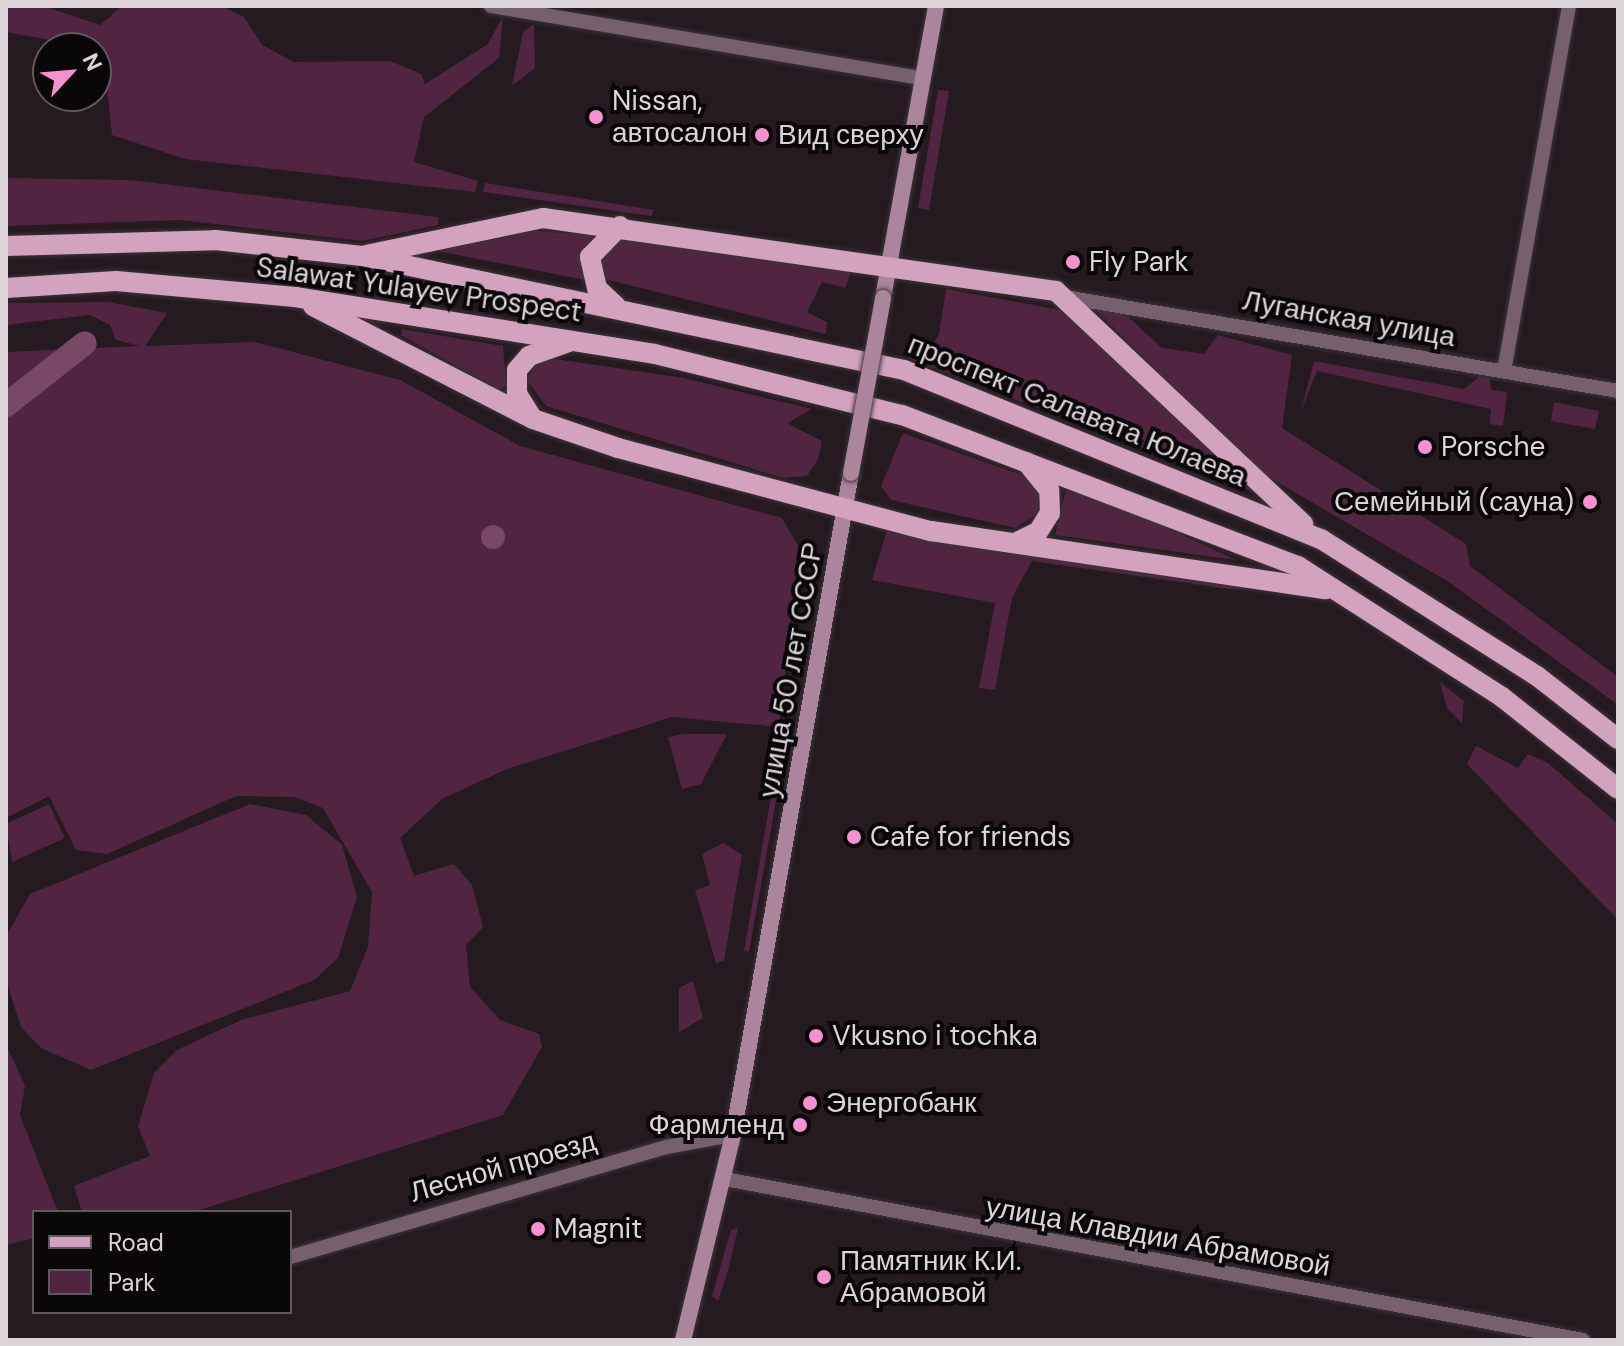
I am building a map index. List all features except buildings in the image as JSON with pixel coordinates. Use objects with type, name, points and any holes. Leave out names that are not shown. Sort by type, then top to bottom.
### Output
[{"type":"main road","name":"улица 50 лет СССР","points":[[683,1340],[725,1179],[936,6]]},
{"type":"main road","points":[[362,256],[543,218],[889,262],[1071,298],[1321,539]]},
{"type":"main road","points":[[616,306],[597,288],[590,257],[620,226]]},
{"type":"main road","name":"Salawat Yulayev Prospect","points":[[6,246],[215,240],[362,256]]},
{"type":"main road","name":"проспект Салавата Юлаева","points":[[362,256],[616,306],[904,370],[1321,539],[1537,676],[1618,739]]},
{"type":"main road","name":"Salawat Yulayev Prospect","points":[[6,288],[116,281],[295,297],[575,341]]},
{"type":"main road","points":[[295,297],[533,419],[844,510],[1014,543],[1338,592]]},
{"type":"main road","points":[[533,419],[517,394],[517,370],[529,356],[575,341],[819,392],[1017,454],[1248,544],[1338,592],[1502,697],[1618,789]]},
{"type":"main road","points":[[1014,543],[1045,525],[1051,502],[1044,480],[1017,454]]},
{"type":"street","points":[[491,6],[922,78]]},
{"type":"street","points":[[1504,371],[1569,6]]},
{"type":"street","name":"Луганская улица","points":[[1071,298],[1618,391]]},
{"type":"street","name":"Лесной проезд","points":[[292,1256],[666,1147],[733,1135]]},
{"type":"street","name":"улица Клавдии Абрамовой","points":[[725,1179],[1583,1340]]},
{"type":"green space","points":[[6,6],[43,6],[100,25],[122,6],[222,6],[244,17],[262,45],[294,62],[390,61],[421,74],[425,84],[488,44],[503,16],[499,58],[424,117],[414,162],[478,181],[475,192],[185,159],[112,135],[110,112],[112,112],[112,32],[32,32],[32,37],[6,32]]},
{"type":"green space","points":[[534,24],[535,68],[512,86],[523,32]]},
{"type":"green space","points":[[938,90],[949,91],[929,210],[918,208]]},
{"type":"green space","points":[[6,178],[130,180],[438,217],[438,225],[362,241],[180,220],[6,226]]},
{"type":"green space","points":[[485,183],[654,210],[651,216],[483,192]]},
{"type":"green space","points":[[535,231],[593,235],[583,254],[585,280],[438,251]]},
{"type":"green space","points":[[624,232],[846,268],[850,275],[845,288],[822,282],[807,312],[827,322],[826,334],[605,279],[600,260]]},
{"type":"green space","points":[[946,289],[1066,311],[1255,492],[908,358],[913,349],[932,347],[939,334]]},
{"type":"green space","points":[[108,302],[167,313],[145,346],[255,342],[400,380],[520,446],[782,518],[799,547],[779,727],[672,717],[507,769],[442,799],[400,838],[414,876],[454,864],[472,885],[483,927],[466,945],[470,987],[500,1020],[539,1034],[542,1047],[503,1115],[199,1210],[81,1210],[74,1186],[150,1156],[138,1126],[154,1073],[177,1050],[241,1020],[350,991],[368,947],[372,892],[323,808],[294,797],[236,796],[107,854],[76,850],[49,796],[6,818],[6,352],[140,346],[116,340],[110,325],[90,315],[6,325],[6,303]]},
{"type":"green space","points":[[1093,307],[1124,313],[1162,348],[1204,354],[1218,335],[1292,355],[1282,428],[1466,544],[1470,566],[1618,677],[1618,705],[1449,582],[1258,471]]},
{"type":"green space","points":[[402,329],[503,346],[506,385],[499,390],[401,335]]},
{"type":"green space","points":[[548,358],[684,378],[812,409],[787,423],[822,441],[818,459],[807,476],[783,478],[546,406],[527,380],[535,363]]},
{"type":"green space","points":[[1314,361],[1464,389],[1480,376],[1490,379],[1491,390],[1507,392],[1503,426],[1490,424],[1491,409],[1317,371],[1301,411]]},
{"type":"green space","points":[[1554,402],[1599,411],[1595,429],[1551,421]]},
{"type":"green space","points":[[903,433],[1030,478],[1042,493],[1042,511],[1015,528],[891,500],[881,486]]},
{"type":"green space","points":[[1066,490],[1133,512],[1236,560],[1055,535]]},
{"type":"green space","points":[[887,530],[1257,581],[1254,589],[1230,589],[1032,561],[1012,598],[995,690],[979,688],[995,603],[872,580]]},
{"type":"green space","points":[[1440,682],[1464,701],[1462,723],[1447,708]]},
{"type":"green space","points":[[727,734],[701,784],[682,789],[668,737]]},
{"type":"green space","points":[[781,739],[787,740],[749,952],[744,951]]},
{"type":"green space","points":[[1476,746],[1518,768],[1528,754],[1548,763],[1618,824],[1618,920],[1467,764]]},
{"type":"green space","points":[[49,804],[65,838],[12,862],[6,824]]},
{"type":"green space","points":[[250,804],[306,815],[342,845],[357,897],[338,958],[314,980],[91,1070],[41,1048],[21,1027],[6,980],[6,936],[30,894]]},
{"type":"green space","points":[[723,843],[742,855],[724,961],[716,963],[695,890],[710,885],[702,854]]},
{"type":"green space","points":[[693,981],[703,1018],[679,1032],[679,988]]},
{"type":"green space","points":[[6,1044],[25,1086],[20,1115],[57,1210],[32,1210],[32,1238],[6,1245]]},
{"type":"green space","points":[[738,1228],[718,1301],[712,1296],[731,1230]]},
{"type":"shaded area","points":[[493,525],[501,529],[505,537],[501,545],[493,549],[485,545],[481,537],[485,529]]},
{"type":"waterway","points":[[6,405],[85,343]]},
{"type":"place","name":"Nissan, автосалон","points":[[596,117]]},
{"type":"place","name":"Вид сверху","points":[[762,135]]},
{"type":"place","name":"Fly Park","points":[[1073,262]]},
{"type":"place","name":"Porsche","points":[[1425,447]]},
{"type":"place","name":"Семейный (сауна)","points":[[1590,502]]},
{"type":"place","name":"Cafe for friends","points":[[854,837]]},
{"type":"place","name":"Vkusno i tochka","points":[[816,1036]]},
{"type":"place","name":"Энергобанк","points":[[810,1103]]},
{"type":"place","name":"Фармленд","points":[[800,1125]]},
{"type":"place","name":"Magnit","points":[[538,1229]]},
{"type":"place","name":"Памятник К.И. Абрамовой","points":[[824,1277]]}]
